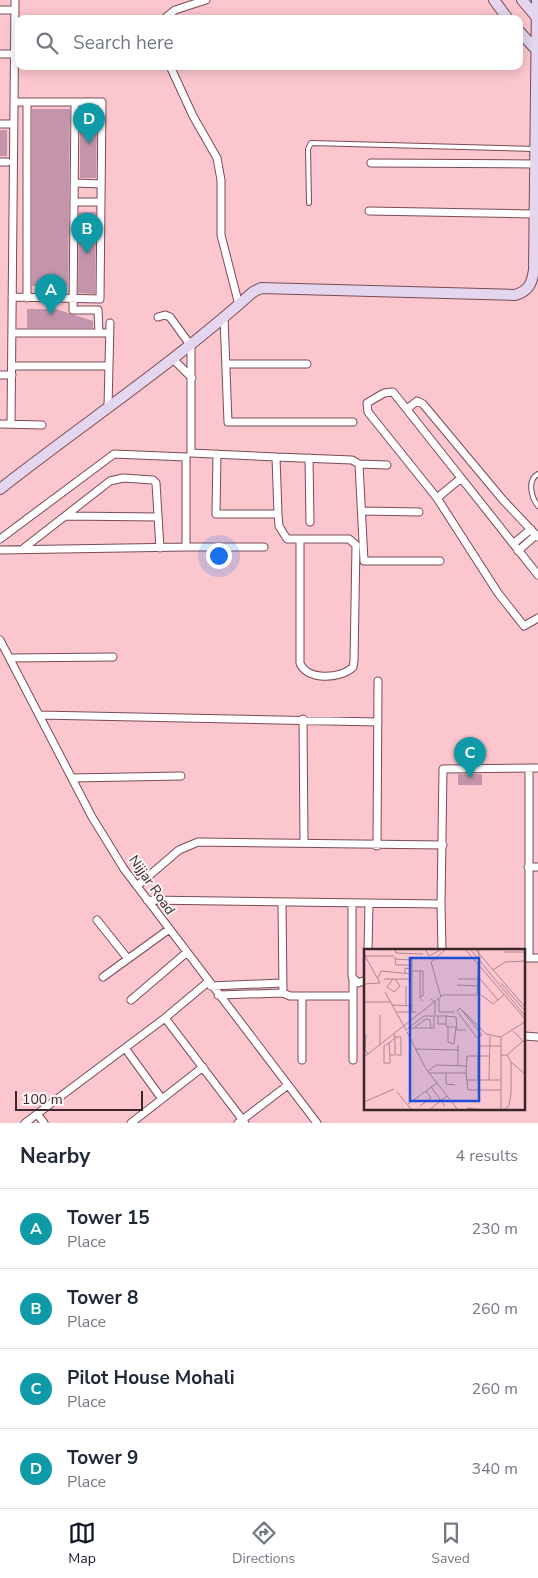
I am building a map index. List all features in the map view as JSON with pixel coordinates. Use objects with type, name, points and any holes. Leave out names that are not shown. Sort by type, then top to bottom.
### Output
[{"type":"street","points":[[11,424],[15,0]]},
{"type":"street","points":[[169,15],[175,10],[206,0]]},
{"type":"street","points":[[494,0],[505,15]]},
{"type":"street","points":[[522,0],[537,18]]},
{"type":"street","points":[[0,489],[190,346],[252,292],[266,286],[312,291],[515,295],[530,286],[536,273],[534,149],[538,52],[537,0]]},
{"type":"street","points":[[0,10],[15,10]]},
{"type":"street","points":[[523,35],[538,52]]},
{"type":"street","points":[[0,54],[15,54]]},
{"type":"street","points":[[172,70],[217,158],[221,180],[221,235],[239,305]]},
{"type":"street","points":[[12,297],[100,299],[102,102],[14,102]]},
{"type":"street","points":[[27,102],[27,298]]},
{"type":"street","points":[[75,102],[73,310],[98,310],[99,333]]},
{"type":"street","points":[[0,124],[14,124]]},
{"type":"street","points":[[371,163],[535,172]]},
{"type":"street","points":[[75,183],[101,184]]},
{"type":"street","points":[[74,202],[101,202]]},
{"type":"street","points":[[368,211],[534,214]]},
{"type":"street","points":[[158,317],[166,315],[170,317],[190,346],[192,378],[190,454],[352,460],[359,464],[387,465]]},
{"type":"street","points":[[224,318],[228,422],[353,422]]},
{"type":"street","points":[[108,407],[110,323]]},
{"type":"street","points":[[12,333],[109,333]]},
{"type":"street","points":[[173,359],[192,378]]},
{"type":"street","points":[[227,364],[307,364]]},
{"type":"street","points":[[12,366],[108,366]]},
{"type":"street","points":[[0,375],[12,375]]},
{"type":"street","points":[[538,575],[392,391],[367,403],[368,412],[437,498],[498,594],[524,626],[538,618]]},
{"type":"street","points":[[407,409],[417,401],[423,404],[503,500],[535,534]]},
{"type":"street","points":[[0,424],[42,425]]},
{"type":"street","points":[[0,539],[108,457],[123,453],[186,457],[186,547]]},
{"type":"street","points":[[217,454],[216,514],[278,514]]},
{"type":"street","points":[[276,457],[278,526],[282,534],[287,539],[300,539],[349,539],[356,544],[354,662],[352,667],[344,673],[327,676],[311,674],[304,670],[300,663],[300,539]]},
{"type":"street","points":[[309,458],[310,522]]},
{"type":"street","points":[[359,464],[363,511],[362,559],[364,562],[440,561]]},
{"type":"street","points":[[24,548],[110,481],[123,478],[155,481],[160,548]]},
{"type":"street","points":[[437,498],[460,479]]},
{"type":"street","points":[[363,511],[419,512]]},
{"type":"street","points":[[66,516],[158,517]]},
{"type":"street","points":[[513,544],[535,534]]},
{"type":"street","points":[[518,551],[535,534]]},
{"type":"street","points":[[0,550],[24,548],[264,546]]},
{"type":"street","name":"Nijjar Road","points":[[0,640],[92,817],[137,886],[186,954],[317,1123]]},
{"type":"street","points":[[10,658],[113,657]]},
{"type":"street","points":[[377,846],[378,681]]},
{"type":"street","points":[[39,716],[303,719],[378,722]]},
{"type":"street","points":[[303,719],[304,842]]},
{"type":"street","points":[[529,768],[527,958],[538,958]]},
{"type":"street","points":[[442,949],[443,769],[538,768]]},
{"type":"street","points":[[72,778],[181,776]]},
{"type":"street","points":[[137,886],[179,850],[191,844],[304,842],[377,846],[443,846]]},
{"type":"street","points":[[528,867],[538,867]]},
{"type":"street","points":[[147,900],[441,904]]},
{"type":"street","points":[[282,902],[283,993]]},
{"type":"street","points":[[352,904],[353,1060]]},
{"type":"street","points":[[368,949],[369,904]]},
{"type":"street","points":[[97,920],[128,959]]},
{"type":"street","points":[[103,977],[168,930]]},
{"type":"street","points":[[131,1000],[186,954]]},
{"type":"street","points":[[353,980],[358,983],[364,981]]},
{"type":"street","points":[[25,1123],[209,984],[282,983]]},
{"type":"street","points":[[218,995],[283,993],[286,995],[302,996],[352,996]]},
{"type":"street","points":[[302,996],[302,1060]]},
{"type":"street","points":[[165,1018],[242,1122],[288,1085]]},
{"type":"street","points":[[125,1048],[162,1099]]},
{"type":"street","points":[[131,1123],[203,1067]]},
{"type":"street","points":[[38,1115],[44,1123]]},
{"type":"lane","points":[[309,203],[308,149],[311,143],[534,149]]},
{"type":"lane","points":[[538,474],[532,482],[532,494],[538,506]]},
{"type":"building","points":[[80,108],[97,108],[96,178],[80,178]]},
{"type":"building","points":[[32,109],[70,109],[68,286],[32,286]]},
{"type":"building","points":[[0,130],[7,130],[7,156],[0,156]]},
{"type":"building","points":[[79,212],[96,212],[95,294],[78,293]]},
{"type":"building","points":[[27,309],[56,309],[93,321],[93,328],[27,328]]},
{"type":"building","points":[[458,774],[482,774],[482,785],[458,785]]},
{"type":"place","name":"Tower 9","points":[[89,144]]},
{"type":"place","name":"Tower 8","points":[[87,254]]},
{"type":"place","name":"Tower 15","points":[[51,315]]},
{"type":"place","name":"Pilot House Mohali","points":[[470,778]]}]
